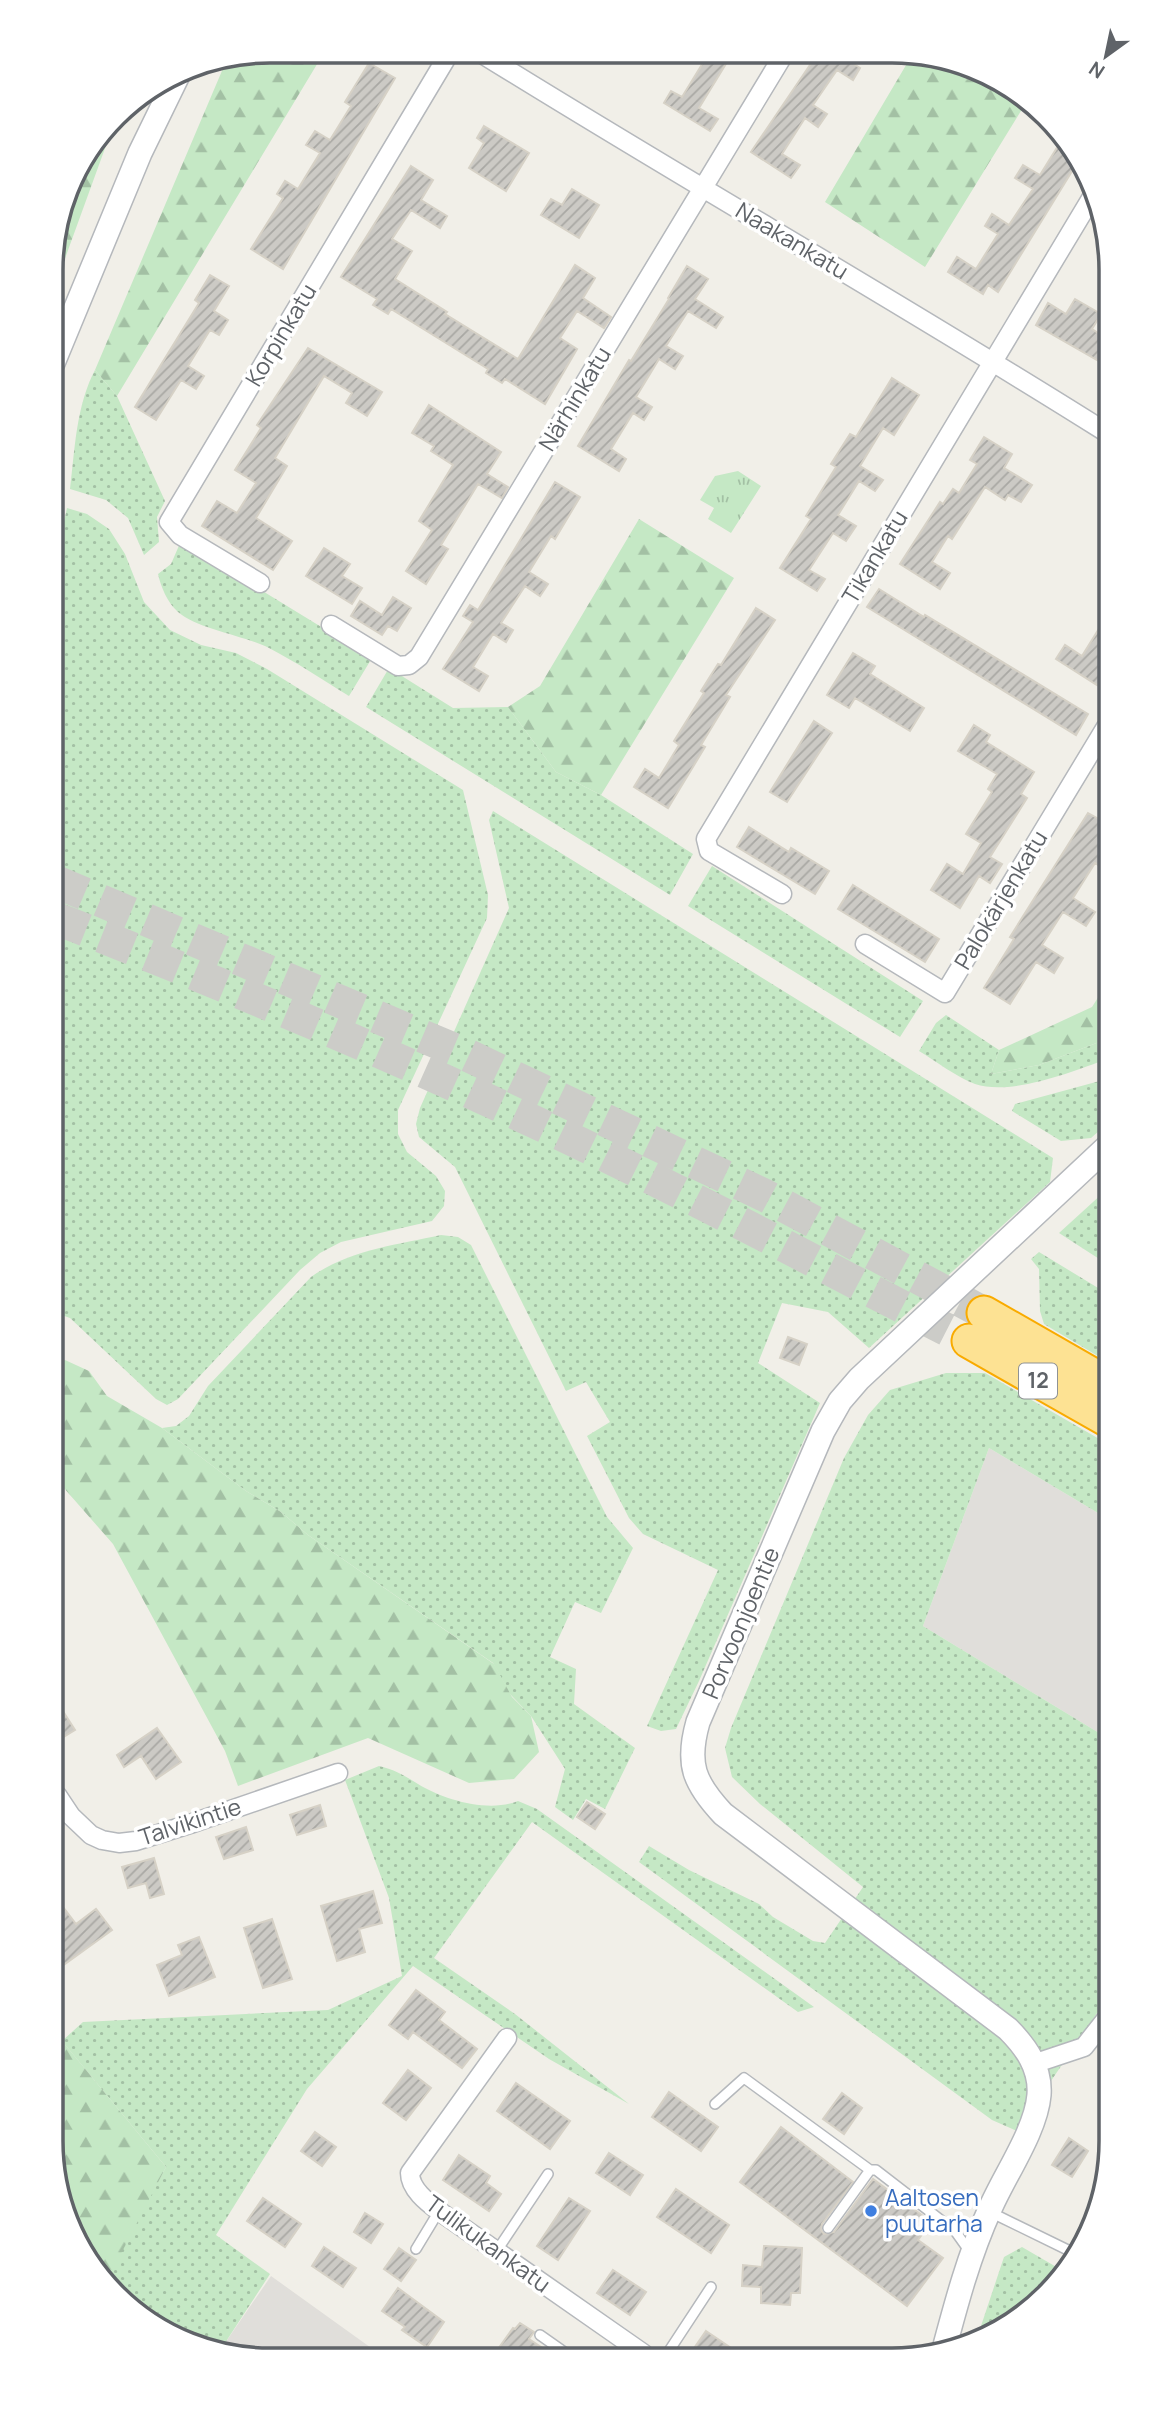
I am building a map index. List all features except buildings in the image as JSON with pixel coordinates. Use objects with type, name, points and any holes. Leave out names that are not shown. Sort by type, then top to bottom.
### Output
[{"type":"highway","name":"12","points":[[1099,1380],[976,1327],[1099,1414]]},
{"type":"street","name":"Korpinkatu","points":[[260,583],[180,535],[169,522],[443,63]]},
{"type":"street","name":"Naakankatu","points":[[497,63],[993,361],[1099,428]]},
{"type":"street","name":"Närhinkatu","points":[[331,625],[398,666],[409,665],[419,657],[778,63]]},
{"type":"street","points":[[63,339],[140,153],[172,88]]},
{"type":"street","name":"Tikankatu","points":[[782,894],[709,851],[706,839],[1088,204]]},
{"type":"street","name":"Palokärjenkatu","points":[[865,944],[945,993],[1099,737]]},
{"type":"street","name":"Porvoonjoentie","points":[[947,2340],[972,2254],[1035,2111],[1038,2082],[1033,2064],[1023,2044],[1008,2029],[723,1814],[700,1787],[693,1772],[692,1752],[698,1722],[823,1431],[840,1401],[863,1375],[1099,1154]]},
{"type":"street","name":"Talvikintie","points":[[63,1805],[91,1835],[119,1843],[136,1841],[190,1824],[338,1773]]},
{"type":"street","points":[[1033,2064],[1084,2047],[1099,2028]]},
{"type":"street","name":"Tulikukankatu","points":[[507,2038],[410,2173],[410,2180],[423,2199],[628,2348]]},
{"type":"lane","points":[[715,2104],[744,2078],[870,2170],[876,2170],[955,2231],[972,2254]]},
{"type":"lane","points":[[828,2228],[870,2170]]},
{"type":"lane","points":[[496,2252],[548,2174]]},
{"type":"lane","points":[[416,2249],[439,2211]]},
{"type":"lane","points":[[989,2211],[1068,2250]]},
{"type":"lane","points":[[671,2348],[711,2287]]},
{"type":"lane","points":[[540,2335],[558,2348]]},
{"type":"shaded area","points":[[989,1448],[1099,1514],[1099,1733],[923,1626]]},
{"type":"shaded area","points":[[271,2276],[371,2348],[270,2348],[225,2343]]},
{"type":"green space","points":[[257,63],[318,63],[117,396],[95,370],[223,69]]},
{"type":"green space","points":[[907,64],[932,67],[971,79],[1022,109],[925,267],[825,202]]},
{"type":"green space","points":[[107,143],[63,264],[67,230],[79,191]]},
{"type":"green space","points":[[95,370],[117,396],[165,501],[157,517],[159,542],[144,555],[128,518],[106,500],[70,489],[80,413]]},
{"type":"green space","points":[[738,471],[761,486],[731,533],[708,519],[714,508],[700,500],[715,476]]},
{"type":"green space","points":[[67,508],[87,514],[109,529],[125,554],[144,602],[170,630],[201,645],[236,653],[267,669],[463,790],[488,895],[487,918],[398,1110],[398,1134],[407,1152],[436,1176],[445,1191],[444,1206],[432,1221],[341,1242],[320,1253],[300,1270],[178,1399],[167,1405],[156,1399],[70,1318],[63,1316],[63,526]]},
{"type":"green space","points":[[639,519],[734,578],[601,795],[556,772],[508,707],[540,686]]},
{"type":"green space","points":[[181,541],[372,658],[349,696],[269,648],[197,623],[178,612],[165,594],[158,574],[171,564]]},
{"type":"green space","points":[[389,668],[453,708],[508,707],[556,772],[601,795],[693,854],[670,895],[366,707]]},
{"type":"green space","points":[[493,811],[1053,1158],[1050,1182],[869,1348],[828,1312],[782,1303],[758,1363],[820,1403],[676,1729],[661,1731],[647,1726],[718,1570],[643,1534],[629,1518],[587,1436],[610,1422],[586,1382],[566,1391],[455,1167],[419,1137],[416,1124],[420,1108],[509,908],[489,820]]},
{"type":"green space","points":[[712,866],[923,1001],[900,1037],[688,906]]},
{"type":"green space","points":[[1099,996],[1099,1042],[1039,1065],[991,1074],[999,1050],[1092,1007]]},
{"type":"green space","points":[[946,1015],[999,1050],[991,1074],[1039,1065],[1099,1042],[1099,1062],[1023,1085],[990,1087],[975,1084],[919,1051],[936,1023]]},
{"type":"green space","points":[[1099,1081],[1099,1131],[1091,1138],[1061,1141],[1012,1111],[1015,1104]]},
{"type":"green space","points":[[1099,1197],[1099,1259],[1059,1233]]},
{"type":"green space","points":[[441,1235],[458,1237],[471,1245],[607,1517],[633,1548],[601,1613],[575,1602],[550,1657],[576,1669],[574,1704],[635,1748],[605,1809],[586,1799],[573,1820],[555,1807],[565,1769],[531,1716],[510,1694],[493,1663],[308,1535],[281,1512],[246,1491],[162,1428],[176,1426],[189,1416],[208,1386],[311,1277],[357,1254]]},
{"type":"green space","points":[[1039,1252],[1099,1289],[1099,1357],[1044,1324],[1040,1311],[1039,1269],[1031,1259]]},
{"type":"green space","points":[[63,1360],[89,1371],[107,1396],[162,1428],[246,1491],[281,1512],[308,1535],[494,1664],[512,1697],[531,1716],[539,1752],[514,1779],[469,1783],[368,1738],[238,1786],[225,1751],[113,1544],[63,1487]]},
{"type":"green space","points":[[946,1373],[985,1373],[1099,1439],[1099,1514],[989,1448],[923,1626],[1099,1733],[1099,2010],[1017,2131],[992,2120],[639,1862],[649,1846],[689,1870],[759,1904],[773,1917],[813,1941],[825,1943],[863,1887],[760,1804],[732,1777],[725,1748],[844,1458],[868,1415],[890,1390]]},
{"type":"green space","points":[[379,1766],[453,1800],[494,1806],[518,1801],[537,1809],[814,2007],[798,2012],[532,1822],[434,1958],[515,2014],[629,2104],[549,2059],[413,1966],[307,2089],[216,2235],[270,2274],[225,2343],[179,2327],[155,2313],[134,2297],[109,2271],[166,2167],[63,2040],[83,2022],[328,2010],[402,1976],[389,1898],[345,1780]]},
{"type":"green space","points":[[63,2042],[166,2167],[111,2273],[91,2244],[70,2194],[63,2141]]},
{"type":"green space","points":[[1022,2247],[1056,2267],[1018,2305],[981,2327],[1004,2257]]},
{"type":"tunnel","points":[[63,885],[465,1054],[764,1195],[984,1313]]},
{"type":"tunnel","points":[[63,921],[289,1013],[444,1080],[710,1208],[969,1341]]},
{"type":"place","name":"Aaltosen puutarha","points":[[871,2211]]}]
